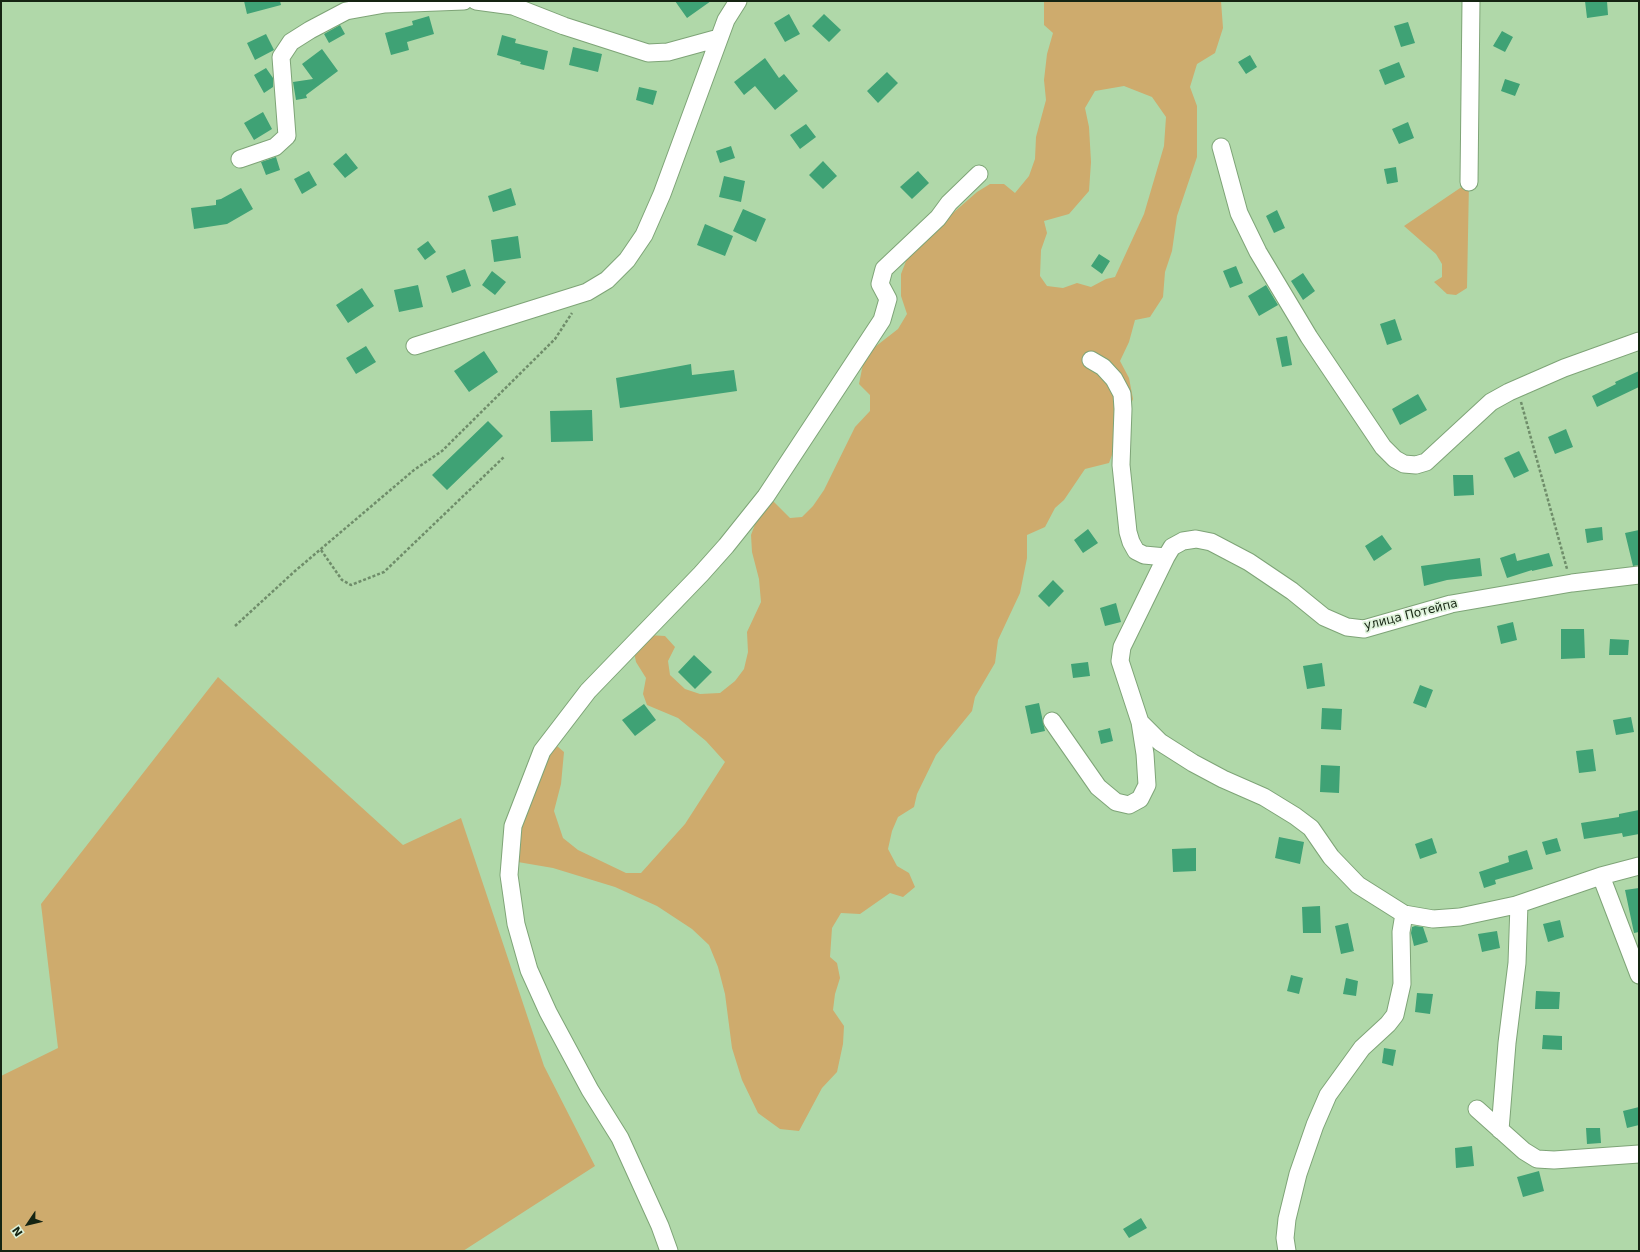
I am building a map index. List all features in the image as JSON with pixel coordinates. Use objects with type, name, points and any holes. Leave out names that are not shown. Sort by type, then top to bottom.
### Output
[{"type":"street","points":[[240,159],[275,147],[287,136],[281,57],[291,42],[310,30],[346,12],[385,4],[464,1]]},
{"type":"street","points":[[415,346],[587,292],[607,280],[627,260],[644,235],[662,194],[726,20],[738,1]]},
{"type":"street","points":[[1469,182],[1471,1]]},
{"type":"street","points":[[484,2],[512,6],[564,26],[648,53],[668,52],[719,38]]},
{"type":"street","points":[[1221,147],[1239,213],[1258,252],[1309,337],[1384,447],[1395,459],[1404,464],[1416,465],[1426,462],[1491,402],[1517,388],[1564,368],[1639,341]]},
{"type":"street","points":[[669,1251],[660,1226],[620,1138],[590,1090],[551,1018],[529,970],[516,924],[509,875],[513,826],[542,751],[569,715],[588,691],[721,551],[766,496],[882,320],[888,299],[880,284],[884,269],[938,218],[949,203],[979,174]]},
{"type":"street","points":[[1091,360],[1103,367],[1114,379],[1122,394],[1124,409],[1121,436],[1121,465],[1128,532],[1131,542],[1136,551],[1144,555],[1166,557]]},
{"type":"street","name":"улица Потейпа","points":[[1052,721],[1098,787],[1116,802],[1129,805],[1140,799],[1147,785],[1145,754],[1140,722],[1120,660],[1122,647],[1166,557],[1172,547],[1183,541],[1196,539],[1211,542],[1249,562],[1292,591],[1324,617],[1347,627],[1364,628],[1452,604],[1572,584],[1639,575]]},
{"type":"street","points":[[1140,722],[1160,742],[1193,763],[1223,780],[1264,797],[1311,828],[1331,856],[1358,885],[1404,914],[1433,919],[1460,917],[1519,904],[1601,876],[1639,866]]},
{"type":"street","points":[[1601,876],[1639,975]]},
{"type":"street","points":[[1500,1130],[1507,1043],[1517,963],[1519,904]]},
{"type":"street","points":[[1287,1251],[1285,1238],[1287,1219],[1298,1174],[1315,1124],[1328,1095],[1362,1048],[1388,1024],[1395,1015],[1402,984],[1401,932],[1404,914]]},
{"type":"street","points":[[1477,1109],[1524,1151],[1537,1159],[1554,1160],[1639,1154]]},
{"type":"path","points":[[235,626],[320,550],[414,470],[442,451],[555,339],[587,292]]},
{"type":"path","points":[[1517,388],[1572,584]]},
{"type":"path","points":[[320,550],[342,580],[351,585],[384,572],[505,456]]},
{"type":"shaded area","points":[[1044,1],[1221,1],[1223,28],[1215,53],[1197,64],[1190,87],[1197,106],[1197,157],[1177,216],[1172,251],[1165,272],[1163,297],[1150,317],[1135,320],[1129,342],[1120,361],[1129,378],[1133,399],[1109,463],[1085,469],[1064,500],[1055,508],[1045,527],[1027,535],[1027,558],[1020,593],[998,640],[995,663],[975,697],[972,711],[936,755],[917,794],[914,807],[898,817],[892,831],[888,849],[897,866],[909,873],[915,887],[903,897],[890,893],[860,914],[841,913],[832,928],[830,957],[837,963],[840,978],[835,994],[833,1010],[844,1026],[843,1044],[837,1072],[822,1088],[799,1131],[780,1129],[758,1113],[742,1080],[732,1048],[725,994],[718,967],[709,945],[692,929],[657,906],[615,887],[553,868],[512,861],[518,821],[549,752],[557,746],[564,752],[561,784],[554,811],[563,838],[578,850],[626,873],[641,873],[685,824],[725,762],[706,741],[678,718],[647,705],[643,694],[646,678],[636,662],[634,652],[648,635],[665,636],[675,647],[668,661],[670,675],[685,689],[700,694],[720,693],[735,681],[744,669],[748,652],[747,632],[761,602],[759,579],[752,552],[751,535],[758,516],[771,499],[790,518],[802,517],[813,506],[824,490],[855,427],[870,411],[870,395],[859,384],[863,364],[871,350],[898,329],[907,314],[901,296],[901,274],[908,256],[929,234],[977,192],[990,184],[1004,184],[1015,193],[1029,176],[1035,159],[1036,137],[1046,100],[1044,80],[1047,54],[1053,33],[1044,25]],"holes":[[[1124,86],[1152,97],[1166,117],[1164,146],[1144,214],[1115,277],[1106,279],[1091,287],[1077,283],[1063,288],[1047,286],[1040,276],[1041,250],[1047,233],[1044,221],[1069,214],[1089,191],[1091,162],[1089,127],[1085,108],[1095,91]]]},
{"type":"shaded area","points":[[1469,182],[1467,288],[1456,295],[1447,294],[1434,282],[1442,277],[1442,264],[1436,254],[1404,226]]},
{"type":"shaded area","points":[[218,677],[403,845],[461,818],[544,1066],[595,1166],[463,1251],[1,1251],[1,1076],[58,1048],[41,904]]},
{"type":"building","points":[[244,1],[280,1],[281,5],[247,14]]},
{"type":"building","points":[[675,1],[711,1],[687,18]]},
{"type":"building","points":[[1585,1],[1607,1],[1608,15],[1587,18]]},
{"type":"building","points":[[789,14],[800,34],[785,42],[774,23]]},
{"type":"building","points":[[824,14],[841,30],[829,42],[812,26]]},
{"type":"building","points":[[429,16],[434,34],[407,42],[409,50],[391,55],[385,33],[413,25],[412,21]]},
{"type":"building","points":[[1408,22],[1415,43],[1401,47],[1394,26]]},
{"type":"building","points":[[340,25],[345,34],[329,43],[324,34]]},
{"type":"building","points":[[1502,31],[1513,37],[1505,52],[1493,46]]},
{"type":"building","points":[[266,34],[274,50],[255,60],[247,43]]},
{"type":"building","points":[[502,35],[516,39],[515,43],[548,51],[544,70],[520,64],[521,62],[497,55]]},
{"type":"building","points":[[573,47],[602,54],[598,72],[569,65]]},
{"type":"building","points":[[322,49],[338,71],[306,95],[307,98],[296,100],[293,82],[313,79],[302,64]]},
{"type":"building","points":[[1250,55],[1257,67],[1246,74],[1238,62]]},
{"type":"building","points":[[765,58],[779,78],[784,74],[798,91],[775,110],[755,86],[744,95],[734,82]]},
{"type":"building","points":[[1399,62],[1405,77],[1385,85],[1379,70]]},
{"type":"building","points":[[266,68],[273,78],[273,87],[264,93],[254,75]]},
{"type":"building","points":[[887,72],[898,83],[878,103],[867,91]]},
{"type":"building","points":[[1505,79],[1520,84],[1515,96],[1501,91]]},
{"type":"building","points":[[639,87],[657,91],[653,105],[636,100]]},
{"type":"building","points":[[263,112],[272,129],[254,140],[244,123]]},
{"type":"building","points":[[1408,122],[1414,138],[1399,144],[1392,129]]},
{"type":"building","points":[[806,124],[816,137],[800,149],[790,135]]},
{"type":"building","points":[[731,146],[735,158],[720,163],[716,151]]},
{"type":"building","points":[[346,153],[358,168],[345,178],[333,164]]},
{"type":"building","points":[[276,157],[280,170],[266,175],[261,162]]},
{"type":"building","points":[[823,161],[837,176],[823,189],[809,175]]},
{"type":"building","points":[[1396,167],[1398,182],[1387,184],[1384,169]]},
{"type":"building","points":[[309,171],[317,185],[302,194],[294,179]]},
{"type":"building","points":[[918,171],[929,183],[912,199],[900,187]]},
{"type":"building","points":[[724,176],[745,181],[741,202],[719,197]]},
{"type":"building","points":[[241,188],[253,209],[227,224],[194,229],[191,208],[216,205],[216,200],[221,199]]},
{"type":"building","points":[[511,188],[516,205],[493,212],[488,196]]},
{"type":"building","points":[[743,209],[766,219],[756,242],[733,231]]},
{"type":"building","points":[[1277,210],[1285,228],[1274,233],[1266,216]]},
{"type":"building","points":[[705,224],[733,236],[725,256],[697,245]]},
{"type":"building","points":[[518,236],[521,258],[494,262],[491,240]]},
{"type":"building","points":[[428,241],[436,252],[425,260],[417,249]]},
{"type":"building","points":[[1099,254],[1110,261],[1102,274],[1091,266]]},
{"type":"building","points":[[1236,266],[1243,283],[1230,288],[1223,271]]},
{"type":"building","points":[[465,269],[471,286],[452,293],[446,276]]},
{"type":"building","points":[[492,271],[506,282],[495,295],[482,285]]},
{"type":"building","points":[[1303,273],[1315,291],[1303,300],[1291,281]]},
{"type":"building","points":[[418,285],[423,307],[399,312],[394,290]]},
{"type":"building","points":[[1266,285],[1278,305],[1259,316],[1248,296]]},
{"type":"building","points":[[362,288],[374,306],[348,323],[336,305]]},
{"type":"building","points":[[1395,319],[1402,340],[1387,345],[1380,324]]},
{"type":"building","points":[[1287,336],[1292,365],[1282,367],[1276,338]]},
{"type":"building","points":[[366,346],[376,362],[356,374],[346,358]]},
{"type":"building","points":[[484,351],[498,372],[469,392],[454,371]]},
{"type":"building","points":[[691,364],[692,375],[734,370],[737,391],[620,408],[616,378]]},
{"type":"building","points":[[1639,371],[1639,387],[1597,407],[1592,396],[1616,384],[1615,382]]},
{"type":"building","points":[[1418,394],[1427,410],[1400,425],[1392,409]]},
{"type":"building","points":[[592,410],[593,441],[551,442],[550,411]]},
{"type":"building","points":[[488,421],[503,436],[447,490],[432,475]]},
{"type":"building","points":[[1566,429],[1573,447],[1555,454],[1548,437]]},
{"type":"building","points":[[1519,451],[1529,471],[1514,478],[1504,458]]},
{"type":"building","points":[[1453,475],[1473,475],[1474,495],[1454,496]]},
{"type":"building","points":[[1602,527],[1603,540],[1587,543],[1585,529]]},
{"type":"building","points":[[1088,529],[1098,543],[1083,553],[1074,540]]},
{"type":"building","points":[[1639,530],[1639,565],[1633,566],[1625,533]]},
{"type":"building","points":[[1382,535],[1392,549],[1374,561],[1365,546]]},
{"type":"building","points":[[1515,553],[1517,561],[1549,553],[1553,566],[1532,570],[1507,578],[1500,558]]},
{"type":"building","points":[[1480,558],[1482,576],[1447,580],[1424,586],[1421,566]]},
{"type":"building","points":[[1053,580],[1064,591],[1049,607],[1038,596]]},
{"type":"building","points":[[1116,603],[1121,622],[1105,626],[1100,608]]},
{"type":"building","points":[[1513,622],[1517,640],[1501,644],[1497,626]]},
{"type":"building","points":[[1561,629],[1584,629],[1585,658],[1561,659]]},
{"type":"building","points":[[1610,639],[1629,640],[1628,655],[1609,655]]},
{"type":"building","points":[[694,655],[712,672],[695,689],[678,672]]},
{"type":"building","points":[[1088,662],[1090,676],[1073,678],[1071,664]]},
{"type":"building","points":[[1322,663],[1325,686],[1307,689],[1303,666]]},
{"type":"building","points":[[1420,685],[1433,690],[1426,708],[1413,703]]},
{"type":"building","points":[[1039,703],[1045,731],[1031,734],[1025,706]]},
{"type":"building","points":[[644,704],[656,720],[635,736],[622,720]]},
{"type":"building","points":[[1322,708],[1342,709],[1341,730],[1321,729]]},
{"type":"building","points":[[1631,717],[1634,732],[1616,735],[1613,720]]},
{"type":"building","points":[[1110,728],[1113,741],[1101,744],[1098,731]]},
{"type":"building","points":[[1593,749],[1596,771],[1579,773],[1576,751]]},
{"type":"building","points":[[1321,765],[1340,766],[1339,793],[1320,792]]},
{"type":"building","points":[[1639,810],[1639,834],[1623,837],[1622,833],[1584,839],[1581,823],[1619,817],[1619,814]]},
{"type":"building","points":[[1279,837],[1304,842],[1300,864],[1275,858]]},
{"type":"building","points":[[1432,838],[1437,853],[1420,859],[1415,844]]},
{"type":"building","points":[[1557,838],[1561,851],[1546,855],[1542,842]]},
{"type":"building","points":[[1196,848],[1196,871],[1173,872],[1172,849]]},
{"type":"building","points":[[1527,850],[1533,869],[1495,880],[1496,884],[1484,888],[1479,872],[1509,862],[1508,856]]},
{"type":"building","points":[[1639,888],[1639,932],[1634,933],[1625,890]]},
{"type":"building","points":[[1320,906],[1321,933],[1303,933],[1302,907]]},
{"type":"building","points":[[1560,920],[1564,937],[1548,942],[1543,924]]},
{"type":"building","points":[[1348,923],[1354,951],[1341,954],[1335,926]]},
{"type":"building","points":[[1412,927],[1423,927],[1428,942],[1414,946],[1411,933]]},
{"type":"building","points":[[1497,931],[1500,948],[1482,952],[1478,934]]},
{"type":"building","points":[[1291,975],[1303,978],[1299,994],[1287,991]]},
{"type":"building","points":[[1346,978],[1358,981],[1356,996],[1343,994]]},
{"type":"building","points":[[1536,991],[1560,992],[1559,1009],[1535,1009]]},
{"type":"building","points":[[1417,993],[1433,994],[1430,1014],[1415,1012]]},
{"type":"building","points":[[1543,1035],[1562,1036],[1562,1050],[1542,1049]]},
{"type":"building","points":[[1384,1048],[1396,1050],[1393,1066],[1382,1063]]},
{"type":"building","points":[[1639,1107],[1639,1125],[1627,1128],[1623,1111]]},
{"type":"building","points":[[1586,1128],[1600,1128],[1601,1143],[1587,1144]]},
{"type":"building","points":[[1472,1146],[1474,1166],[1456,1168],[1455,1148]]},
{"type":"building","points":[[1539,1171],[1544,1191],[1523,1197],[1517,1177]]},
{"type":"building","points":[[1141,1218],[1147,1228],[1129,1238],[1123,1229]]}]
